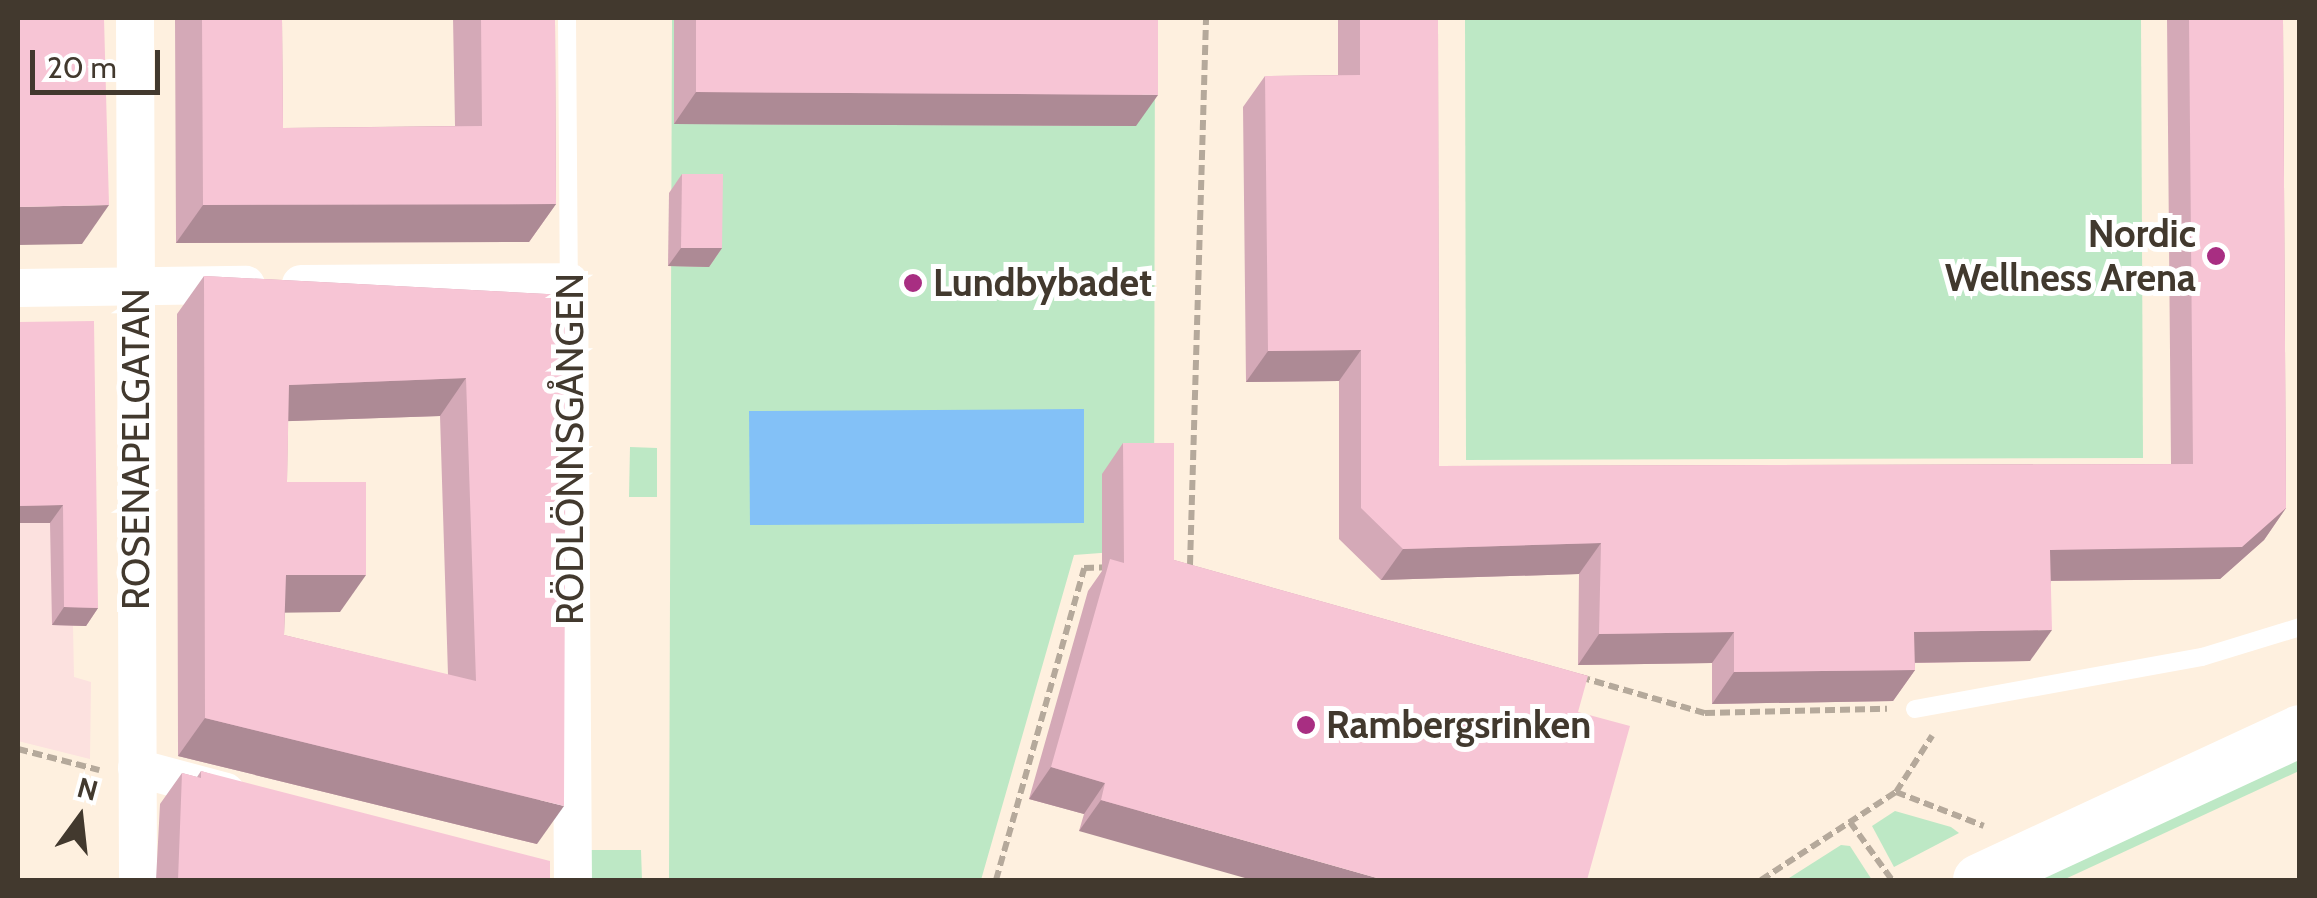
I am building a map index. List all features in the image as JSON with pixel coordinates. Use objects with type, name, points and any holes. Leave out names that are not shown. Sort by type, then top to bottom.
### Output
[{"type":"street","name":"ROSENAPELGATAN","points":[[135,18],[138,880]]},
{"type":"street","points":[[18,288],[569,282]]},
{"type":"street","name":"RÖDLÖNNSGÅNGEN","points":[[569,282],[573,876]]},
{"type":"street","points":[[1979,880],[2300,731]]},
{"type":"street","points":[[137,774],[268,802]]},
{"type":"street","points":[[529,870],[573,876]]},
{"type":"lane","name":"RÖDLÖNNSGÅNGEN","points":[[567,18],[569,282]]},
{"type":"lane","points":[[1915,708],[2202,657],[2300,627]]},
{"type":"path","points":[[1190,565],[1206,18]]},
{"type":"path","points":[[1172,566],[1209,570]]},
{"type":"path","points":[[996,880],[1084,568],[1120,567]]},
{"type":"path","points":[[1571,675],[1705,713],[1915,708]]},
{"type":"path","points":[[18,749],[137,774]]},
{"type":"path","points":[[1760,880],[1896,792],[1918,762]]},
{"type":"path","points":[[1896,792],[1996,831]]},
{"type":"path","points":[[1850,822],[1892,880]]},
{"type":"shaded area","points":[[18,340],[73,626],[74,677],[91,682],[90,759],[18,741]]},
{"type":"green space","name":"Lundbybadet","points":[[672,18],[1155,18],[1154,549],[1074,555],[981,880],[669,880]]},
{"type":"green space","points":[[2141,18],[2143,458],[1466,460],[1465,20]]},
{"type":"green space","points":[[630,447],[657,448],[657,497],[629,497]]},
{"type":"green space","points":[[2299,759],[2299,771],[2063,880],[2036,880]]},
{"type":"green space","points":[[1895,811],[1951,827],[1959,833],[1894,867],[1872,826]]},
{"type":"green space","points":[[1841,845],[1850,846],[1872,880],[1786,880]]},
{"type":"green space","points":[[590,850],[641,850],[642,880],[590,880]]},
{"type":"water","points":[[1084,409],[1084,523],[750,525],[749,411]]},
{"type":"building","points":[[18,18],[104,18],[109,205],[18,207]]},
{"type":"building","points":[[202,18],[282,18],[283,128],[482,126],[481,18],[555,18],[556,204],[203,205]]},
{"type":"building","points":[[696,18],[1158,18],[1158,95],[696,92]]},
{"type":"building","name":"Nordic Wellness Arena","points":[[1360,18],[1438,18],[1439,466],[2193,464],[2189,18],[2283,18],[2286,508],[2242,547],[2050,550],[2052,630],[1914,632],[1915,670],[1734,672],[1734,632],[1599,634],[1601,543],[1403,549],[1361,508],[1361,350],[1268,351],[1265,76],[1360,75]]},
{"type":"building","points":[[682,174],[723,174],[722,248],[681,248]]},
{"type":"building","points":[[204,276],[566,295],[564,806],[205,718]],"holes":[[[466,378],[476,681],[284,635],[286,575],[366,575],[366,482],[287,482],[289,385]]]},
{"type":"building","points":[[94,321],[98,608],[64,607],[63,505],[18,506],[18,322]]},
{"type":"building","name":"Rambergsrinken","points":[[1123,443],[1174,443],[1174,560],[1588,676],[1578,712],[1630,726],[1587,880],[1384,880],[1101,800],[1105,783],[1051,767],[1110,559],[1124,563]]},
{"type":"building","points":[[201,771],[550,861],[550,880],[178,880],[182,773],[201,778]]},
{"type":"place","name":"Nordic Wellness Arena","points":[[2216,256]]},
{"type":"place","name":"Lundbybadet","points":[[913,283]]},
{"type":"place","name":"Rambergsrinken","points":[[1306,725]]}]
